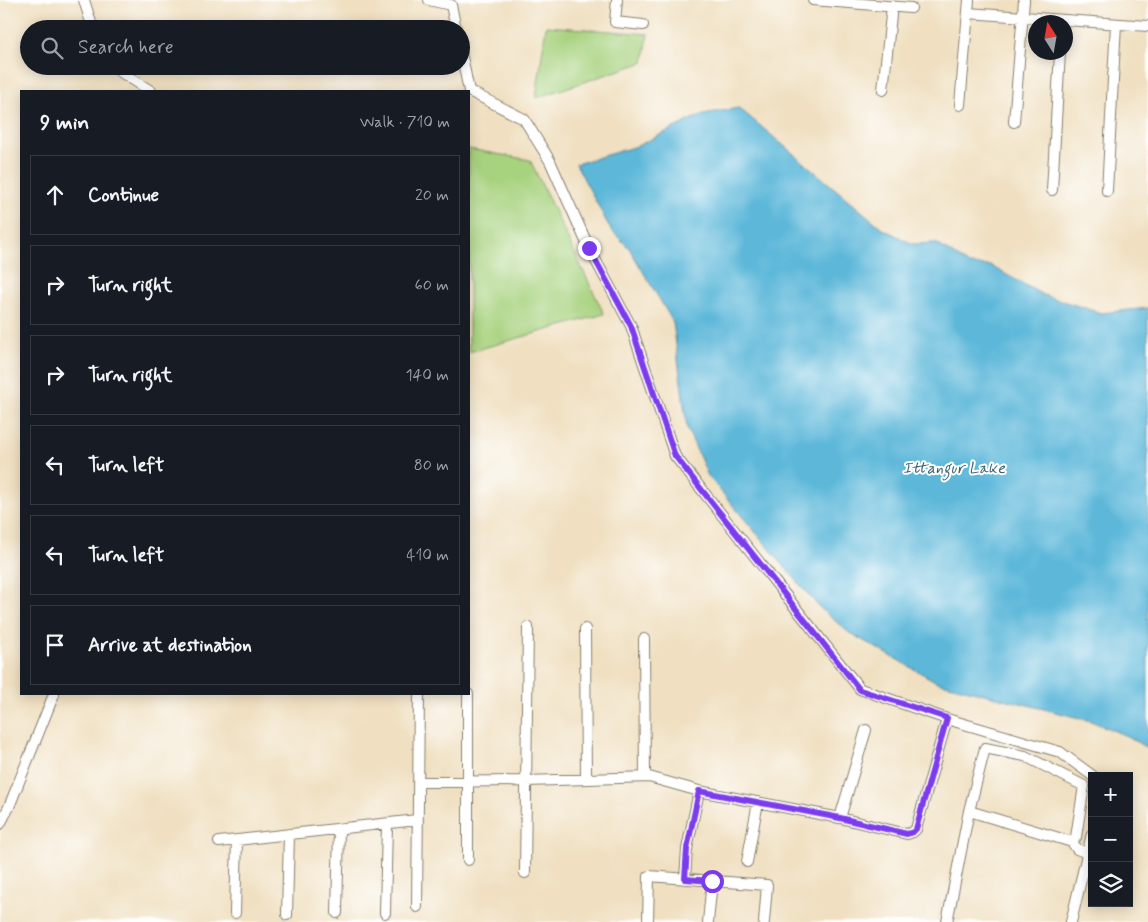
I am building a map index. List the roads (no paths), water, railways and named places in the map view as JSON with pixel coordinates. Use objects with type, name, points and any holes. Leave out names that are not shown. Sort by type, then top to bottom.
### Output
[{"type":"street","points":[[84,0],[90,20]]},
{"type":"street","points":[[429,0],[451,5],[454,20]]},
{"type":"street","points":[[617,0],[615,22],[642,26]]},
{"type":"street","points":[[813,0],[911,8]]},
{"type":"street","points":[[960,105],[969,0]]},
{"type":"street","points":[[1014,122],[1024,0]]},
{"type":"street","points":[[883,90],[892,6]]},
{"type":"street","points":[[968,13],[1028,19]]},
{"type":"street","points":[[1073,22],[1148,26]]},
{"type":"street","points":[[1107,192],[1116,24]]},
{"type":"street","points":[[1052,190],[1060,60]]},
{"type":"street","points":[[125,75],[149,90]]},
{"type":"street","points":[[466,75],[470,90]]},
{"type":"street","points":[[470,91],[524,119],[550,161],[589,248],[631,326],[675,456],[860,690],[1060,752],[1088,772]]},
{"type":"street","points":[[525,873],[528,627]]},
{"type":"street","points":[[585,629],[586,778]]},
{"type":"street","points":[[644,640],[645,777]]},
{"type":"street","points":[[0,824],[9,807],[54,695]]},
{"type":"street","points":[[417,907],[417,820],[420,782],[419,695]]},
{"type":"street","points":[[468,695],[468,860]]},
{"type":"street","points":[[420,782],[645,777],[699,791],[840,818],[907,834],[916,829],[947,718]]},
{"type":"street","points":[[840,818],[866,730]]},
{"type":"street","points":[[947,922],[969,811],[985,748],[1025,756],[1084,786],[1076,837],[1072,842]]},
{"type":"street","points":[[685,879],[687,849],[699,791]]},
{"type":"street","points":[[747,862],[758,802]]},
{"type":"street","points":[[969,811],[1072,842],[1077,849],[1087,853]]},
{"type":"street","points":[[218,842],[417,820]]},
{"type":"street","points":[[385,914],[387,824]]},
{"type":"street","points":[[336,914],[339,829]]},
{"type":"street","points":[[287,915],[289,834]]},
{"type":"street","points":[[235,913],[237,840]]},
{"type":"street","points":[[1071,922],[1088,849]]},
{"type":"street","points":[[648,922],[649,876],[767,885],[764,922]]},
{"type":"street","points":[[708,922],[712,881]]},
{"type":"water","name":"Ittangur Lake","points":[[739,108],[883,229],[913,244],[936,243],[969,265],[991,266],[1043,295],[1101,313],[1148,308],[1148,749],[1129,737],[1091,721],[937,682],[848,632],[818,606],[708,476],[687,428],[673,322],[629,248],[611,230],[576,164],[637,146],[703,114]]}]
